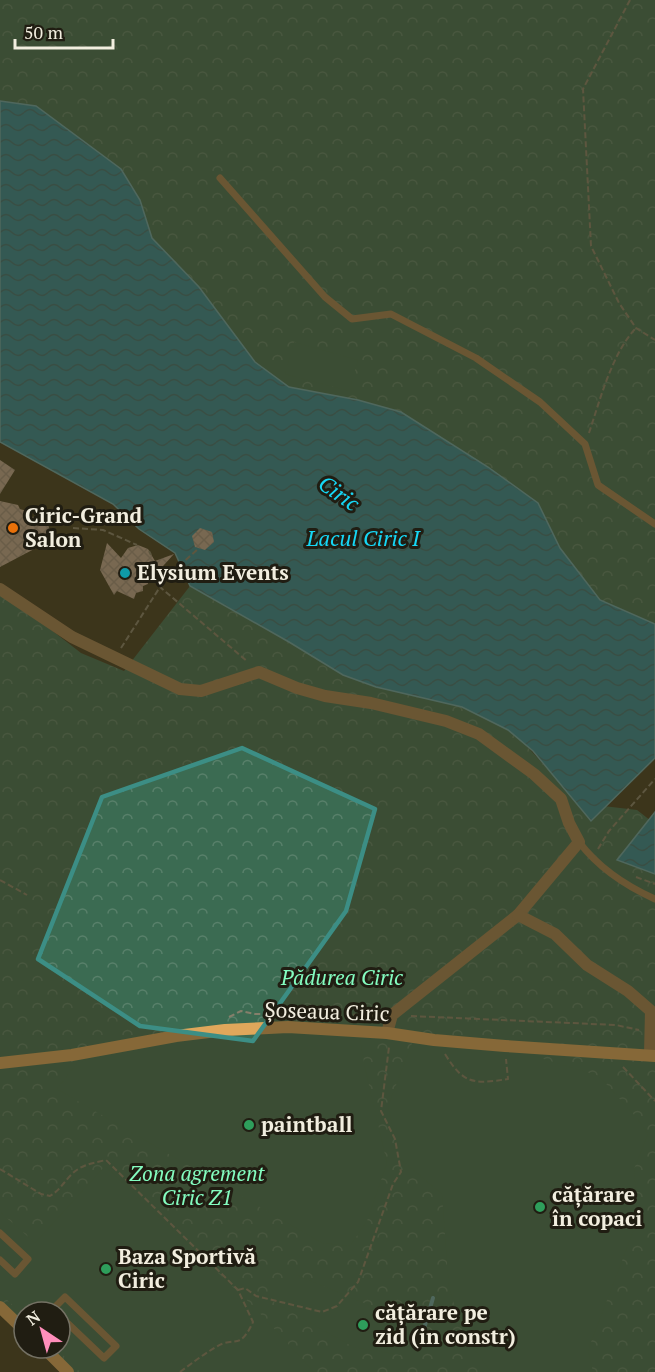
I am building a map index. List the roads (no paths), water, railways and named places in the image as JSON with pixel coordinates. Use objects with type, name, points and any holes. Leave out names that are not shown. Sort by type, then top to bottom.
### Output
[{"type":"main road","name":"Șoseaua Ciric","points":[[0,1063],[8,1064],[72,1055],[225,1030],[288,1027],[387,1033],[434,1040],[505,1046],[652,1055]]},
{"type":"main road","points":[[0,1308],[12,1319]]},
{"type":"main road","points":[[56,1360],[68,1372]]},
{"type":"street","points":[[0,589],[72,637],[180,689],[201,691],[259,672],[325,696],[371,703],[446,721],[479,734],[534,774],[561,800],[579,842],[518,915],[392,1015],[387,1033]]},
{"type":"street","points":[[518,915],[555,934],[587,965],[628,991],[653,1011],[652,1055]]},
{"type":"lane","points":[[220,178],[326,297],[352,319],[391,314],[476,358],[540,402],[585,444],[598,485],[655,524]]},
{"type":"lane","points":[[579,842],[592,858],[640,892],[655,899]]},
{"type":"lane","points":[[0,1233],[28,1259],[15,1274],[0,1260]]},
{"type":"lane","points":[[72,1305],[116,1346],[104,1358],[72,1327]]},
{"type":"water","name":"Lacul Ciric I","points":[[0,101],[36,106],[121,169],[140,200],[152,238],[199,287],[255,362],[289,387],[358,400],[401,412],[488,467],[538,503],[560,548],[600,600],[655,624],[655,758],[591,821],[533,751],[508,730],[462,707],[376,687],[343,675],[190,586],[175,553],[139,529],[113,504],[0,442]]},
{"type":"water","points":[[655,812],[655,874],[617,860]]},
{"type":"waterway","points":[[418,1349],[433,1298]]},
{"type":"place","name":"Ciric-Grand Salon","points":[[13,528]]},
{"type":"place","name":"Elysium Events","points":[[125,573]]},
{"type":"place","name":"paintball","points":[[249,1125]]},
{"type":"place","name":"cățărare în copaci","points":[[540,1207]]},
{"type":"place","name":"Baza Sportivă Ciric","points":[[106,1269]]},
{"type":"place","name":"cățărare pe zid (in constr)","points":[[363,1325]]},
{"type":"water label","name":"Ciric","points":[[339,493]]},
{"type":"park label","name":"Pădurea Ciric","points":[[342,978]]},
{"type":"park label","name":"Zona agrement Ciric Z1","points":[[197,1186]]}]
